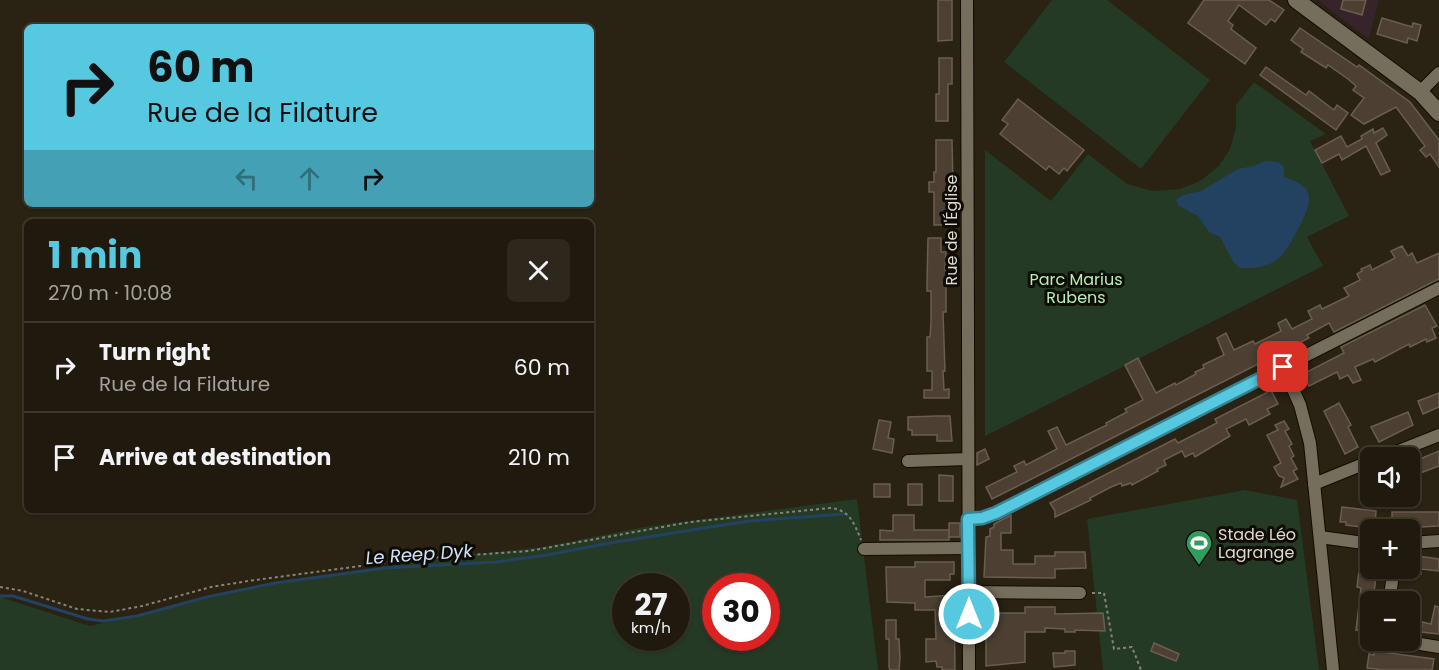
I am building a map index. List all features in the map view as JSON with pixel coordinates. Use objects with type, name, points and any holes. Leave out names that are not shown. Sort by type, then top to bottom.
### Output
[{"type":"street","name":"Rue de l'Église","points":[[968,0],[969,670]]},
{"type":"street","points":[[1296,0],[1420,92],[1439,113]]},
{"type":"street","points":[[1420,92],[1439,74]]},
{"type":"street","points":[[968,519],[982,518],[996,513],[1439,288]]},
{"type":"street","points":[[1283,367],[1306,424],[1311,450],[1333,670]]},
{"type":"street","points":[[1409,447],[1439,435]]},
{"type":"street","points":[[908,461],[968,459]]},
{"type":"street","points":[[1314,484],[1360,465]]},
{"type":"street","points":[[1320,537],[1360,542]]},
{"type":"street","points":[[1420,542],[1439,541]]},
{"type":"street","points":[[864,549],[969,548]]},
{"type":"street","points":[[969,592],[1080,593]]},
{"type":"street","points":[[1420,644],[1439,647]]},
{"type":"path","points":[[0,586],[23,591],[76,609],[110,612],[248,580],[413,559],[519,553],[690,522],[830,508],[842,510],[850,515],[864,549]]},
{"type":"path","points":[[1080,593],[1104,593],[1114,649],[1132,646],[1141,670]]},
{"type":"shaded area","points":[[1318,0],[1379,0],[1369,38],[1362,34]]},
{"type":"green space","points":[[1052,0],[1107,0],[1210,80],[1141,169],[1004,62]]},
{"type":"green space","name":"Parc Marius Rubens","points":[[1254,82],[1326,134],[1310,141],[1349,216],[1307,237],[1323,266],[985,436],[985,150],[1051,201],[1088,154],[1127,184],[1153,191],[1180,189],[1200,181],[1219,166],[1230,149],[1236,128],[1236,105]]},
{"type":"green space","name":"Stade Léo Lagrange","points":[[1245,490],[1297,500],[1319,670],[1103,670],[1087,519]]},
{"type":"green space","points":[[857,499],[878,670],[0,670],[0,597],[90,626],[253,588],[423,560],[543,547],[644,527]]},
{"type":"water","points":[[1265,161],[1278,162],[1284,167],[1284,177],[1302,185],[1307,190],[1309,201],[1290,245],[1278,258],[1263,266],[1240,268],[1234,263],[1220,237],[1209,232],[1198,216],[1179,206],[1176,200],[1183,195],[1201,191],[1238,169]]},
{"type":"building","points":[[938,0],[952,0],[952,40],[938,41]]},
{"type":"building","points":[[1204,0],[1269,0],[1284,10],[1275,22],[1271,19],[1266,25],[1239,5],[1228,21],[1233,25],[1231,29],[1256,48],[1245,64],[1188,23]]},
{"type":"building","points":[[1343,0],[1366,0],[1362,15],[1341,9]]},
{"type":"building","points":[[1382,18],[1412,27],[1413,23],[1421,25],[1417,41],[1408,38],[1407,43],[1377,34]]},
{"type":"building","points":[[1300,28],[1357,67],[1359,65],[1410,102],[1439,140],[1439,167],[1430,154],[1426,157],[1420,150],[1425,146],[1396,107],[1364,124],[1351,115],[1364,98],[1353,90],[1356,86],[1348,79],[1328,65],[1326,68],[1301,52],[1303,49],[1291,40]]},
{"type":"building","points":[[939,58],[952,58],[952,84],[948,84],[948,121],[936,121]]},
{"type":"building","points":[[1266,67],[1306,95],[1309,91],[1334,110],[1337,105],[1348,113],[1336,130],[1260,75]]},
{"type":"building","points":[[1018,99],[1084,150],[1067,171],[1064,168],[1059,174],[1049,166],[1046,170],[1000,134],[1008,124],[1002,120]]},
{"type":"building","points":[[1383,128],[1387,135],[1376,143],[1390,171],[1381,175],[1366,146],[1342,160],[1339,154],[1322,163],[1315,150],[1341,136],[1347,147],[1362,139],[1361,136],[1373,129],[1374,133]]},
{"type":"building","points":[[936,140],[952,140],[953,187],[950,187],[951,192],[947,192],[948,225],[934,225],[934,192],[929,192],[929,182],[934,182],[934,172],[936,172]]},
{"type":"building","points":[[928,238],[941,238],[941,252],[946,252],[945,270],[948,270],[948,286],[946,286],[946,312],[943,312],[945,371],[943,371],[944,390],[949,389],[949,398],[924,398],[924,390],[932,390],[932,371],[927,371],[927,337],[930,337],[931,322],[931,291],[927,291]]},
{"type":"building","points":[[1402,246],[1408,256],[1412,253],[1417,263],[1439,253],[1439,279],[1334,332],[1329,323],[1307,335],[1309,338],[992,499],[986,487],[1017,472],[1014,466],[1024,461],[1026,465],[1057,449],[1048,431],[1057,427],[1066,445],[1107,425],[1106,423],[1127,412],[1125,409],[1143,400],[1125,365],[1138,358],[1156,393],[1175,383],[1176,385],[1196,374],[1195,372],[1204,368],[1203,365],[1224,355],[1217,338],[1226,333],[1234,350],[1253,341],[1255,344],[1281,331],[1278,323],[1286,319],[1292,329],[1312,319],[1308,311],[1320,305],[1322,309],[1349,296],[1344,288],[1360,280],[1357,274],[1362,271],[1361,269],[1370,265],[1372,270],[1395,258],[1391,251]]},
{"type":"building","points":[[1425,305],[1437,326],[1432,328],[1436,338],[1427,342],[1426,339],[1410,347],[1409,344],[1375,362],[1373,359],[1355,367],[1361,380],[1353,383],[1348,375],[1340,379],[1337,372],[1309,386],[1303,374],[1344,353],[1341,347]]},
{"type":"building","points":[[1270,388],[1278,404],[1267,409],[1270,414],[1249,425],[1246,419],[1226,429],[1230,436],[1195,457],[1193,453],[1185,457],[1182,451],[1164,460],[1166,465],[1157,469],[1158,471],[1132,485],[1131,483],[1122,486],[1121,483],[1111,487],[1090,498],[1091,500],[1055,517],[1055,511],[1050,503],[1175,439],[1178,443],[1217,423],[1215,419],[1266,393]]},
{"type":"building","points":[[1439,393],[1439,407],[1423,414],[1418,401]]},
{"type":"building","points":[[1339,403],[1351,425],[1348,427],[1358,447],[1345,454],[1324,411]]},
{"type":"building","points":[[1408,412],[1413,425],[1379,442],[1371,427]]},
{"type":"building","points":[[950,416],[952,441],[937,441],[937,435],[912,435],[912,430],[908,430],[908,417]]},
{"type":"building","points":[[879,420],[891,422],[888,438],[894,439],[892,453],[873,449]]},
{"type":"building","points":[[1284,421],[1289,429],[1285,431],[1292,444],[1289,446],[1294,456],[1291,458],[1297,469],[1293,471],[1298,479],[1281,487],[1284,478],[1279,476],[1274,467],[1281,463],[1267,435],[1278,430],[1275,425]]},
{"type":"building","points":[[985,449],[989,459],[977,465],[977,453]]},
{"type":"building","points":[[1439,451],[1439,466],[1420,473],[1420,459]]},
{"type":"building","points":[[939,475],[953,476],[953,501],[939,501]]},
{"type":"building","points":[[874,484],[890,484],[890,497],[874,497]]},
{"type":"building","points":[[908,484],[922,484],[922,505],[908,505]]},
{"type":"building","points":[[1342,507],[1376,511],[1375,519],[1360,519],[1360,527],[1340,522]]},
{"type":"building","points":[[1392,512],[1439,512],[1439,526],[1421,527],[1420,530],[1420,519],[1392,519]]},
{"type":"building","points":[[893,515],[914,515],[914,530],[949,530],[949,540],[880,540],[880,530],[893,531]]},
{"type":"building","points":[[1011,515],[1011,533],[1001,533],[1001,550],[1013,550],[1013,564],[1035,564],[1035,556],[1055,556],[1055,552],[1085,552],[1086,568],[1055,569],[1055,578],[984,577],[986,537],[990,536],[990,529],[994,527],[994,524]]},
{"type":"building","points":[[949,523],[960,523],[960,537],[949,537]]},
{"type":"building","points":[[1420,556],[1439,559],[1439,571],[1421,569],[1421,574]]},
{"type":"building","points":[[915,562],[954,562],[954,574],[950,574],[950,580],[925,580],[925,597],[954,595],[955,670],[942,670],[942,667],[937,667],[936,661],[926,662],[926,639],[936,639],[935,610],[915,610],[915,603],[887,602],[886,567],[915,567]]},
{"type":"building","points":[[1360,562],[1360,579],[1376,579],[1374,591],[1361,591],[1361,588],[1357,587]]},
{"type":"building","points":[[1360,596],[1360,631],[1356,630]]},
{"type":"building","points":[[1435,606],[1439,607],[1439,634],[1421,632],[1422,622],[1431,624]]},
{"type":"building","points":[[1025,607],[1055,607],[1055,614],[1103,613],[1105,631],[1065,632],[1065,629],[1045,628],[1045,632],[1025,632],[1025,662],[986,666],[986,613],[1025,613]]},
{"type":"building","points":[[886,620],[896,620],[896,639],[899,639],[899,670],[890,670],[889,667]]},
{"type":"building","points":[[1154,643],[1179,654],[1176,661],[1151,651]]},
{"type":"building","points":[[1065,651],[1075,651],[1075,665],[1054,667],[1053,653],[1065,653]]},
{"type":"building","points":[[1374,651],[1434,659],[1432,670],[1367,668],[1369,654],[1374,655]]},
{"type":"waterway","name":"Le Reep Dyk","points":[[0,596],[13,596],[88,619],[103,621],[137,616],[207,597],[275,583],[385,568],[496,562],[749,521],[845,514]]},
{"type":"place","name":"Stade Léo Lagrange","points":[[1199,566]]},
{"type":"route","points":[[969,614],[968,519],[982,518],[996,513],[1283,367]]}]
